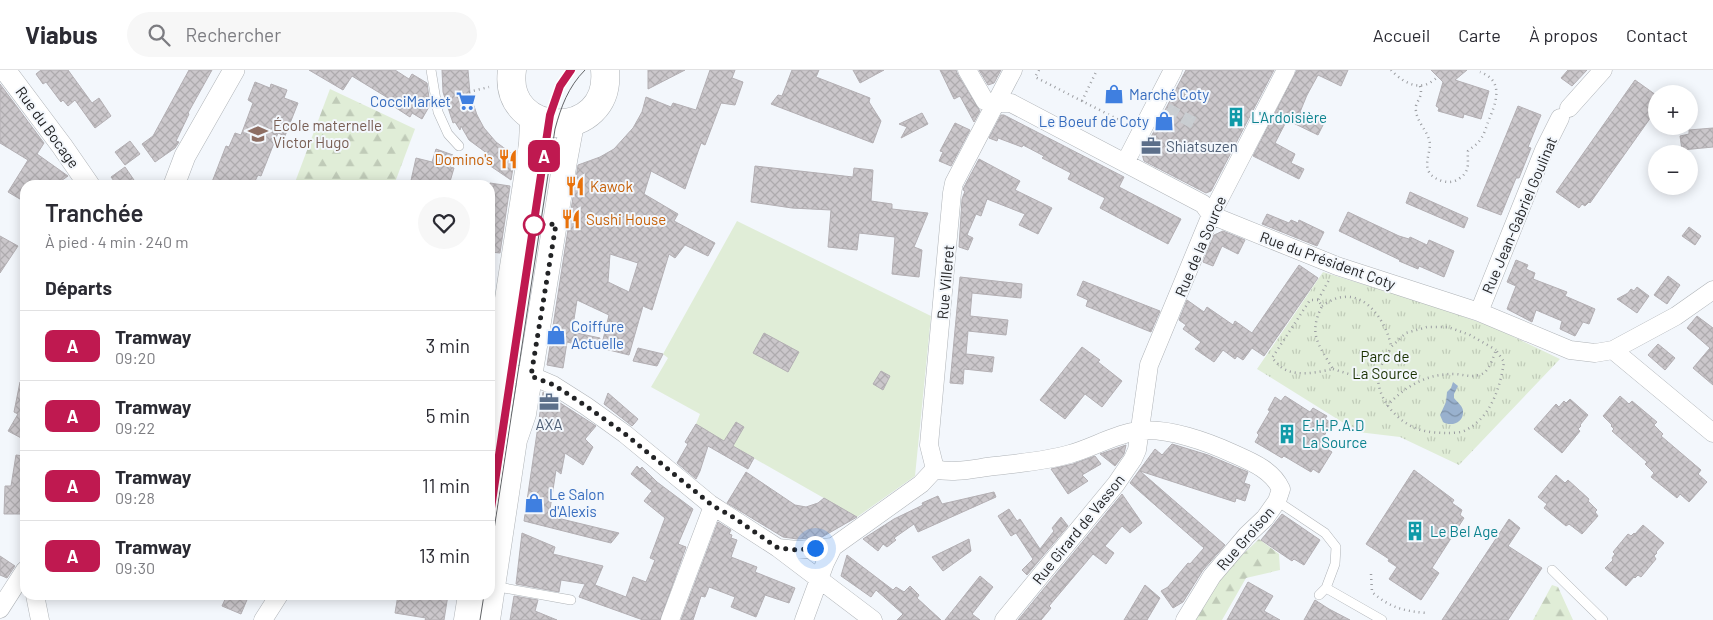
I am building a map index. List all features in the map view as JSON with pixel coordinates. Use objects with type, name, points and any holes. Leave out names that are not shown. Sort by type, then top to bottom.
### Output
[{"type":"main road","points":[[495,366],[501,342],[531,143],[532,122],[530,115],[516,98],[512,87],[512,70]]},
{"type":"main road","points":[[530,115],[547,123],[556,124],[576,121],[584,117],[596,105],[604,89],[606,70]]},
{"type":"main road","points":[[495,573],[515,440],[526,421],[531,376],[565,161],[571,129],[576,121]]},
{"type":"main road","points":[[466,620],[469,600]]},
{"type":"main road","points":[[488,620],[491,600]]},
{"type":"street","points":[[0,78],[5,70]]},
{"type":"street","name":"Rue du Bocage","points":[[5,70],[86,180]]},
{"type":"street","points":[[176,180],[185,156],[234,70]]},
{"type":"street","points":[[967,70],[985,101],[995,104]]},
{"type":"street","name":"Rue Villeret","points":[[935,469],[929,445],[952,193],[954,183],[1013,70]]},
{"type":"street","points":[[1125,163],[1173,70]]},
{"type":"street","name":"Rue de la Source","points":[[1138,431],[1149,365],[1211,215],[1286,70]]},
{"type":"street","name":"Rue Jean-Gabriel Goulinat","points":[[1479,312],[1544,150],[1565,113],[1603,70]]},
{"type":"street","name":"Rue du Président Coty","points":[[995,104],[1010,103],[1203,204],[1211,215],[1337,266],[1479,312],[1570,350],[1596,353],[1613,350],[1676,316],[1713,290]]},
{"type":"street","points":[[1613,350],[1713,433]]},
{"type":"street","points":[[495,370],[531,376],[554,385],[625,434],[713,506],[730,515],[778,548],[872,620]]},
{"type":"street","points":[[804,620],[825,563],[833,547],[921,484],[935,469],[942,471],[961,470],[1047,459],[1070,454],[1138,431]]},
{"type":"street","name":"Rue Groison","points":[[1138,431],[1165,432],[1228,451],[1256,464],[1272,476],[1278,482],[1281,489],[1277,502],[1265,518],[1247,535],[1212,576],[1185,620]]},
{"type":"street","name":"Rue Girard de Vasson","points":[[1004,620],[1126,470],[1137,450],[1138,431]]},
{"type":"street","points":[[670,620],[713,506]]},
{"type":"street","points":[[778,548],[798,550],[833,547]]},
{"type":"street","points":[[0,609],[20,578]]},
{"type":"street","points":[[36,600],[40,620]]},
{"type":"street","points":[[262,620],[276,600]]},
{"type":"lane","points":[[431,70],[438,112],[448,134],[459,146]]},
{"type":"lane","points":[[1277,502],[1325,533],[1336,547],[1335,564],[1323,592],[1382,620]]},
{"type":"lane","points":[[1552,570],[1603,620]]},
{"type":"lane","points":[[504,588],[571,600]]},
{"type":"lane","points":[[457,620],[460,600]]},
{"type":"path","points":[[1039,70],[1035,77],[1141,132]]},
{"type":"path","points":[[1082,101],[1097,70]]},
{"type":"path","points":[[1391,70],[1400,79],[1420,86],[1426,85],[1438,77]]},
{"type":"path","points":[[1420,86],[1422,96],[1417,103],[1416,112],[1430,141],[1427,157],[1428,169],[1436,178],[1442,181],[1455,181],[1468,169],[1468,151],[1480,140],[1496,100],[1493,80],[1488,75],[1480,72]]},
{"type":"path","points":[[470,92],[489,87]]},
{"type":"path","points":[[1318,300],[1337,266]]},
{"type":"path","points":[[1334,369],[1322,352],[1314,334],[1316,318],[1322,306],[1344,296],[1358,299],[1368,305],[1383,323],[1389,334],[1392,347]]},
{"type":"path","points":[[1318,300],[1310,300],[1272,358],[1283,369],[1292,372],[1309,373],[1334,369],[1355,376],[1378,374]]},
{"type":"path","points":[[1318,300],[1322,306]]},
{"type":"path","points":[[1427,327],[1448,327],[1470,335],[1496,350],[1504,362],[1501,384],[1490,407],[1479,421],[1465,431],[1438,433],[1412,427],[1387,406],[1380,391],[1378,374],[1392,347],[1406,334],[1427,327]]},
{"type":"path","points":[[1387,406],[1418,381],[1432,376],[1456,374],[1470,377],[1483,374],[1490,365],[1496,350]]},
{"type":"path","points":[[1371,574],[1372,592],[1383,601],[1401,610],[1427,613]]},
{"type":"green space","points":[[330,89],[415,129],[396,180],[296,180]]},
{"type":"green space","points":[[737,221],[931,316],[915,476],[857,517],[708,432],[696,424],[700,414],[651,387],[668,358],[663,354]]},
{"type":"green space","name":"Parc de La Source","points":[[1323,272],[1424,303],[1493,327],[1560,359],[1459,465],[1400,437],[1358,432],[1257,369]]},
{"type":"green space","points":[[1259,539],[1279,554],[1280,570],[1246,578],[1222,620],[1193,620],[1217,579]]},
{"type":"green space","points":[[1552,585],[1558,587],[1573,620],[1533,620]]},
{"type":"water","points":[[1453,382],[1458,386],[1454,398],[1462,407],[1463,415],[1459,421],[1450,424],[1443,422],[1440,415],[1446,402],[1447,392]]},
{"type":"building","points":[[41,70],[68,70],[92,103],[99,98],[111,116],[95,128],[75,100],[68,106],[63,100],[61,102],[46,82],[43,84],[36,74]]},
{"type":"building","points":[[189,70],[212,70],[188,113],[176,141],[179,142],[175,148],[155,162],[142,144],[153,136]]},
{"type":"building","points":[[309,70],[395,70],[409,79],[412,74],[427,83],[430,105],[422,119],[412,113],[410,117],[390,104],[393,101],[352,76],[343,90]]},
{"type":"building","points":[[442,70],[468,70],[470,94],[477,115],[484,128],[496,142],[515,156],[511,180],[486,163],[489,159],[488,154],[469,140],[461,126],[460,130],[455,122],[453,123],[443,92]]},
{"type":"building","points":[[648,70],[685,70],[648,89]]},
{"type":"building","points":[[710,70],[735,70],[732,78],[743,82],[735,105],[721,103],[705,145],[701,143],[685,189],[651,171],[644,194],[678,214],[674,221],[715,243],[708,256],[685,245],[675,258],[669,254],[652,310],[643,306],[629,355],[601,348],[609,315],[577,300],[572,332],[600,338],[597,349],[567,342],[563,368],[547,365],[578,165],[600,157],[614,149],[633,128],[642,112],[646,97],[671,107],[673,103],[696,110]],"holes":[[[610,254],[638,263],[629,292],[608,282]]]},
{"type":"building","points":[[792,70],[819,70],[816,77],[870,98],[869,102],[881,121],[873,143],[771,104],[778,95],[782,96]]},
{"type":"building","points":[[853,70],[884,70],[860,83]]},
{"type":"building","points":[[940,70],[956,70],[980,111],[974,122],[960,96],[954,99]]},
{"type":"building","points":[[979,70],[1001,70],[994,83],[988,85]]},
{"type":"building","points":[[1186,70],[1274,70],[1211,191],[1206,193],[1144,161],[1142,154]]},
{"type":"building","points":[[1297,70],[1348,70],[1341,86],[1318,75],[1307,95],[1300,112],[1324,123],[1318,135],[1287,120],[1275,143],[1295,154],[1291,163],[1304,169],[1299,179],[1253,156]]},
{"type":"building","points":[[1431,70],[1467,70],[1455,80],[1489,91],[1481,119],[1464,114],[1463,118],[1438,111],[1439,108],[1436,106],[1443,82]]},
{"type":"building","points":[[1568,70],[1587,70],[1572,86],[1561,78]]},
{"type":"building","points":[[1635,80],[1648,89],[1648,121],[1590,203],[1585,206],[1582,204],[1579,208],[1556,192]]},
{"type":"building","name":"École maternelle Victor Hugo","points":[[255,82],[270,88],[271,84],[287,90],[284,98],[298,103],[285,136],[278,133],[261,176],[258,175],[256,180],[213,180],[226,146],[229,147],[235,133],[241,135],[253,103],[248,100]]},
{"type":"building","points":[[0,84],[44,143],[37,154],[68,176],[62,180],[20,180],[20,199],[8,192],[28,160],[0,143]]},
{"type":"building","points":[[1518,106],[1541,115],[1528,147],[1531,148],[1519,178],[1516,178],[1501,215],[1477,206]]},
{"type":"building","points":[[922,113],[928,124],[901,138],[907,127],[899,124]]},
{"type":"building","points":[[1001,115],[1124,177],[1119,187],[1181,219],[1168,244],[1100,208],[1105,198],[1068,179],[1071,173],[1042,158],[1044,156],[1023,145],[1022,147],[998,138],[997,141],[989,138]]},
{"type":"building","points":[[955,123],[970,130],[951,166],[939,161],[943,152],[940,151]]},
{"type":"building","points":[[1713,128],[1713,147],[1698,148],[1698,145],[1681,145],[1680,136],[1698,135],[1698,129]]},
{"type":"building","points":[[130,141],[140,154],[125,165],[115,152]]},
{"type":"building","points":[[436,149],[453,155],[450,167],[454,168],[450,180],[411,180],[416,158],[432,162]]},
{"type":"building","points":[[979,159],[1020,181],[1015,190],[1052,208],[1038,234],[1019,225],[1025,214],[987,199],[981,216],[976,214],[967,235],[973,238],[968,250],[959,247],[962,199],[965,191],[963,190]]},
{"type":"building","points":[[755,166],[853,177],[854,168],[873,170],[871,201],[892,204],[892,209],[928,213],[914,247],[922,250],[919,277],[892,274],[895,237],[859,233],[857,250],[828,247],[831,210],[792,208],[751,202]]},
{"type":"building","points":[[125,167],[134,180],[113,180],[111,177]]},
{"type":"building","points":[[495,184],[510,186],[500,253],[495,252]]},
{"type":"building","points":[[1410,192],[1468,218],[1464,228],[1406,203]]},
{"type":"building","points":[[1348,212],[1399,236],[1409,239],[1410,237],[1427,245],[1429,240],[1454,251],[1444,277],[1419,266],[1418,269],[1399,261],[1339,231]]},
{"type":"building","points":[[1267,214],[1289,223],[1291,220],[1298,223],[1299,220],[1324,232],[1317,246],[1262,224]]},
{"type":"building","points":[[1689,227],[1701,236],[1695,245],[1682,236]]},
{"type":"building","points":[[1223,231],[1245,240],[1238,254],[1222,246],[1213,266],[1203,262],[1214,235]]},
{"type":"building","points":[[0,236],[18,246],[0,273]]},
{"type":"building","points":[[1516,260],[1528,265],[1526,269],[1535,273],[1533,279],[1567,292],[1565,296],[1595,309],[1589,324],[1583,322],[1575,336],[1560,329],[1562,321],[1536,310],[1532,322],[1507,309],[1516,286],[1507,282]]},
{"type":"building","points":[[1299,265],[1318,278],[1264,356],[1252,348],[1243,360],[1237,356],[1235,359],[1223,350],[1214,362],[1195,349],[1201,342],[1183,329],[1186,325],[1179,320],[1187,300],[1204,312],[1207,307],[1233,325],[1235,321],[1252,333]]},
{"type":"building","points":[[1668,276],[1680,285],[1667,304],[1654,295]]},
{"type":"building","points":[[960,277],[1022,284],[1021,298],[972,293],[970,316],[1008,320],[1006,335],[968,331],[966,354],[994,357],[992,372],[964,369],[963,384],[950,383]]},
{"type":"building","points":[[1083,281],[1160,311],[1151,332],[1086,306],[1088,300],[1077,295]]},
{"type":"building","points":[[1637,287],[1649,296],[1637,313],[1617,299],[1628,293],[1631,289],[1634,291]]},
{"type":"building","points":[[1697,316],[1713,328],[1713,385],[1693,368],[1710,348],[1687,328]]},
{"type":"building","points":[[764,333],[799,352],[788,372],[753,353]]},
{"type":"building","points":[[1658,344],[1675,358],[1665,370],[1648,355]]},
{"type":"building","points":[[1082,347],[1100,360],[1098,362],[1122,381],[1102,407],[1085,394],[1065,419],[1040,400]]},
{"type":"building","points":[[638,348],[663,354],[657,366],[633,361]]},
{"type":"building","points":[[881,371],[890,376],[883,390],[873,384]]},
{"type":"building","points":[[20,382],[20,437],[8,431],[18,414],[14,412]]},
{"type":"building","points":[[543,392],[596,426],[585,439],[593,447],[583,465],[565,453],[561,474],[556,470],[549,516],[619,533],[611,543],[524,521]]},
{"type":"building","points":[[608,393],[638,419],[632,426],[604,404]]},
{"type":"building","name":"E.H.P.A.D La Source","points":[[1285,396],[1310,412],[1313,408],[1327,416],[1325,419],[1332,423],[1319,444],[1332,452],[1319,473],[1313,469],[1311,472],[1284,456],[1282,458],[1255,442],[1259,435],[1257,433],[1270,411],[1268,410],[1275,397],[1281,401]]},
{"type":"building","points":[[1620,396],[1629,404],[1632,401],[1657,422],[1654,425],[1663,434],[1661,436],[1701,470],[1698,474],[1707,482],[1689,502],[1680,494],[1677,498],[1651,477],[1654,473],[1645,464],[1647,462],[1612,431],[1614,429],[1612,425],[1603,416]]},
{"type":"building","points":[[1570,399],[1588,415],[1578,429],[1580,431],[1562,453],[1534,429],[1556,404],[1559,407],[1564,401],[1566,403]]},
{"type":"building","points":[[736,422],[744,427],[733,446],[754,458],[748,469],[708,446],[696,479],[677,463],[688,444],[685,442],[696,424],[724,441]]},
{"type":"building","points":[[1172,444],[1208,455],[1248,472],[1244,483],[1250,485],[1245,501],[1236,498],[1235,502],[1140,471],[1225,545],[1203,570],[1183,602],[1173,608],[1161,591],[1168,587],[1188,563],[1190,564],[1204,548],[1130,483],[1155,449],[1162,455]]},
{"type":"building","points":[[1126,445],[1124,454],[1115,466],[1100,454]]},
{"type":"building","points":[[16,455],[20,456],[20,514],[4,514],[5,486],[11,486]]},
{"type":"building","points":[[1095,456],[1101,464],[1082,475],[1088,481],[1068,494],[1051,469]]},
{"type":"building","points":[[637,466],[640,469],[642,467],[657,482],[693,509],[678,544],[686,547],[660,620],[643,620],[579,597],[585,584],[561,580],[559,592],[516,584],[522,533],[555,547],[553,554],[603,566],[595,585],[626,597],[633,577],[646,582],[655,560],[650,558],[665,518],[644,501],[652,491],[631,474]]},
{"type":"building","name":"Le Bel Age","points":[[1414,470],[1454,500],[1452,503],[1462,510],[1460,515],[1464,518],[1432,568],[1439,573],[1421,600],[1389,579],[1397,567],[1388,561],[1389,559],[1366,544]]},
{"type":"building","points":[[746,472],[795,505],[806,507],[818,503],[824,498],[857,517],[822,537],[797,539],[783,537],[727,503]]},
{"type":"building","points":[[1556,475],[1565,483],[1568,480],[1589,499],[1588,501],[1597,510],[1595,512],[1598,516],[1582,534],[1569,524],[1566,526],[1544,508],[1547,504],[1538,497]]},
{"type":"building","points":[[994,492],[996,497],[918,532],[914,524],[894,538],[896,540],[887,547],[883,544],[878,551],[863,539],[894,519],[938,496],[942,504]]},
{"type":"building","points":[[1122,494],[1142,523],[1130,533],[1122,526],[1105,546],[1114,553],[1106,564],[1093,554],[1049,606],[1051,608],[1041,620],[1018,620]]},
{"type":"building","points":[[1009,509],[1017,521],[1020,519],[1040,549],[1054,531],[1052,528],[1061,517],[1068,526],[1027,575],[1022,570],[1033,559],[1016,533],[1011,536],[998,516]]},
{"type":"building","points":[[1282,514],[1320,540],[1304,565],[1294,559],[1292,561],[1261,540]]},
{"type":"building","points":[[1509,519],[1520,528],[1508,546],[1542,568],[1508,620],[1442,620]]},
{"type":"building","points":[[718,522],[731,530],[729,534],[732,535],[731,538],[737,540],[731,557],[757,567],[755,572],[795,588],[789,603],[765,595],[756,617],[731,607],[735,597],[709,587],[705,597],[701,596],[693,620],[681,620]]},
{"type":"building","points":[[1643,525],[1664,543],[1654,556],[1656,559],[1641,577],[1638,575],[1634,577],[1626,586],[1605,568],[1613,560],[1612,558],[1615,554],[1613,552],[1628,534],[1631,536],[1635,534]]},
{"type":"building","points":[[969,539],[971,551],[943,571],[932,557]]},
{"type":"building","points":[[847,555],[893,590],[896,587],[904,592],[910,586],[919,595],[917,598],[941,620],[897,620],[903,614],[876,590],[871,597],[841,576]]},
{"type":"building","points":[[0,556],[15,566],[7,578],[0,575]]},
{"type":"building","points":[[980,576],[993,587],[972,614],[980,620],[945,620]]},
{"type":"building","points":[[1248,582],[1273,596],[1264,611],[1280,620],[1227,620]]},
{"type":"building","points":[[1145,585],[1160,598],[1147,620],[1124,620]]},
{"type":"building","points":[[514,596],[538,600],[535,611],[557,620],[510,620]]},
{"type":"building","points":[[225,600],[247,600],[241,614],[222,606]]},
{"type":"building","points":[[397,600],[447,600],[444,620],[425,620],[426,618],[395,613]]},
{"type":"building","points":[[1315,600],[1329,609],[1350,620],[1304,620]]},
{"type":"tunnel","points":[[1167,109],[1194,123]]},
{"type":"tram line","points":[[547,135],[555,101],[561,86],[571,70]]},
{"type":"tram line","name":"A","points":[[495,482],[550,115],[560,86],[571,70]]},
{"type":"tram line","points":[[495,523],[555,129],[566,98],[574,83],[585,70]]},
{"type":"tram line","points":[[480,620],[483,600]]},
{"type":"place","name":"Marché Coty","points":[[1114,94]]},
{"type":"place","name":"CocciMarket","points":[[466,101]]},
{"type":"place","name":"L'Ardoisière","points":[[1236,117]]},
{"type":"place","name":"Le Boeuf de Coty","points":[[1164,121]]},
{"type":"place","name":"École maternelle Victor Hugo","points":[[258,134]]},
{"type":"place","name":"Shiatsuzen","points":[[1151,146]]},
{"type":"place","name":"Domino's","points":[[508,159]]},
{"type":"place","name":"Kawok","points":[[575,186]]},
{"type":"place","name":"Sushi House","points":[[571,219]]},
{"type":"place","name":"Coiffure Actuelle","points":[[556,335]]},
{"type":"place","name":"AXA","points":[[549,402]]},
{"type":"place","name":"E.H.P.A.D La Source","points":[[1287,434]]},
{"type":"place","name":"Le Salon d'Alexis","points":[[534,503]]},
{"type":"place","name":"Le Bel Age","points":[[1415,531]]},
{"type":"route","points":[[534,225],[556,224],[531,376],[554,385],[586,406],[625,434],[713,506],[730,515],[778,548],[798,550],[815,548]]}]
